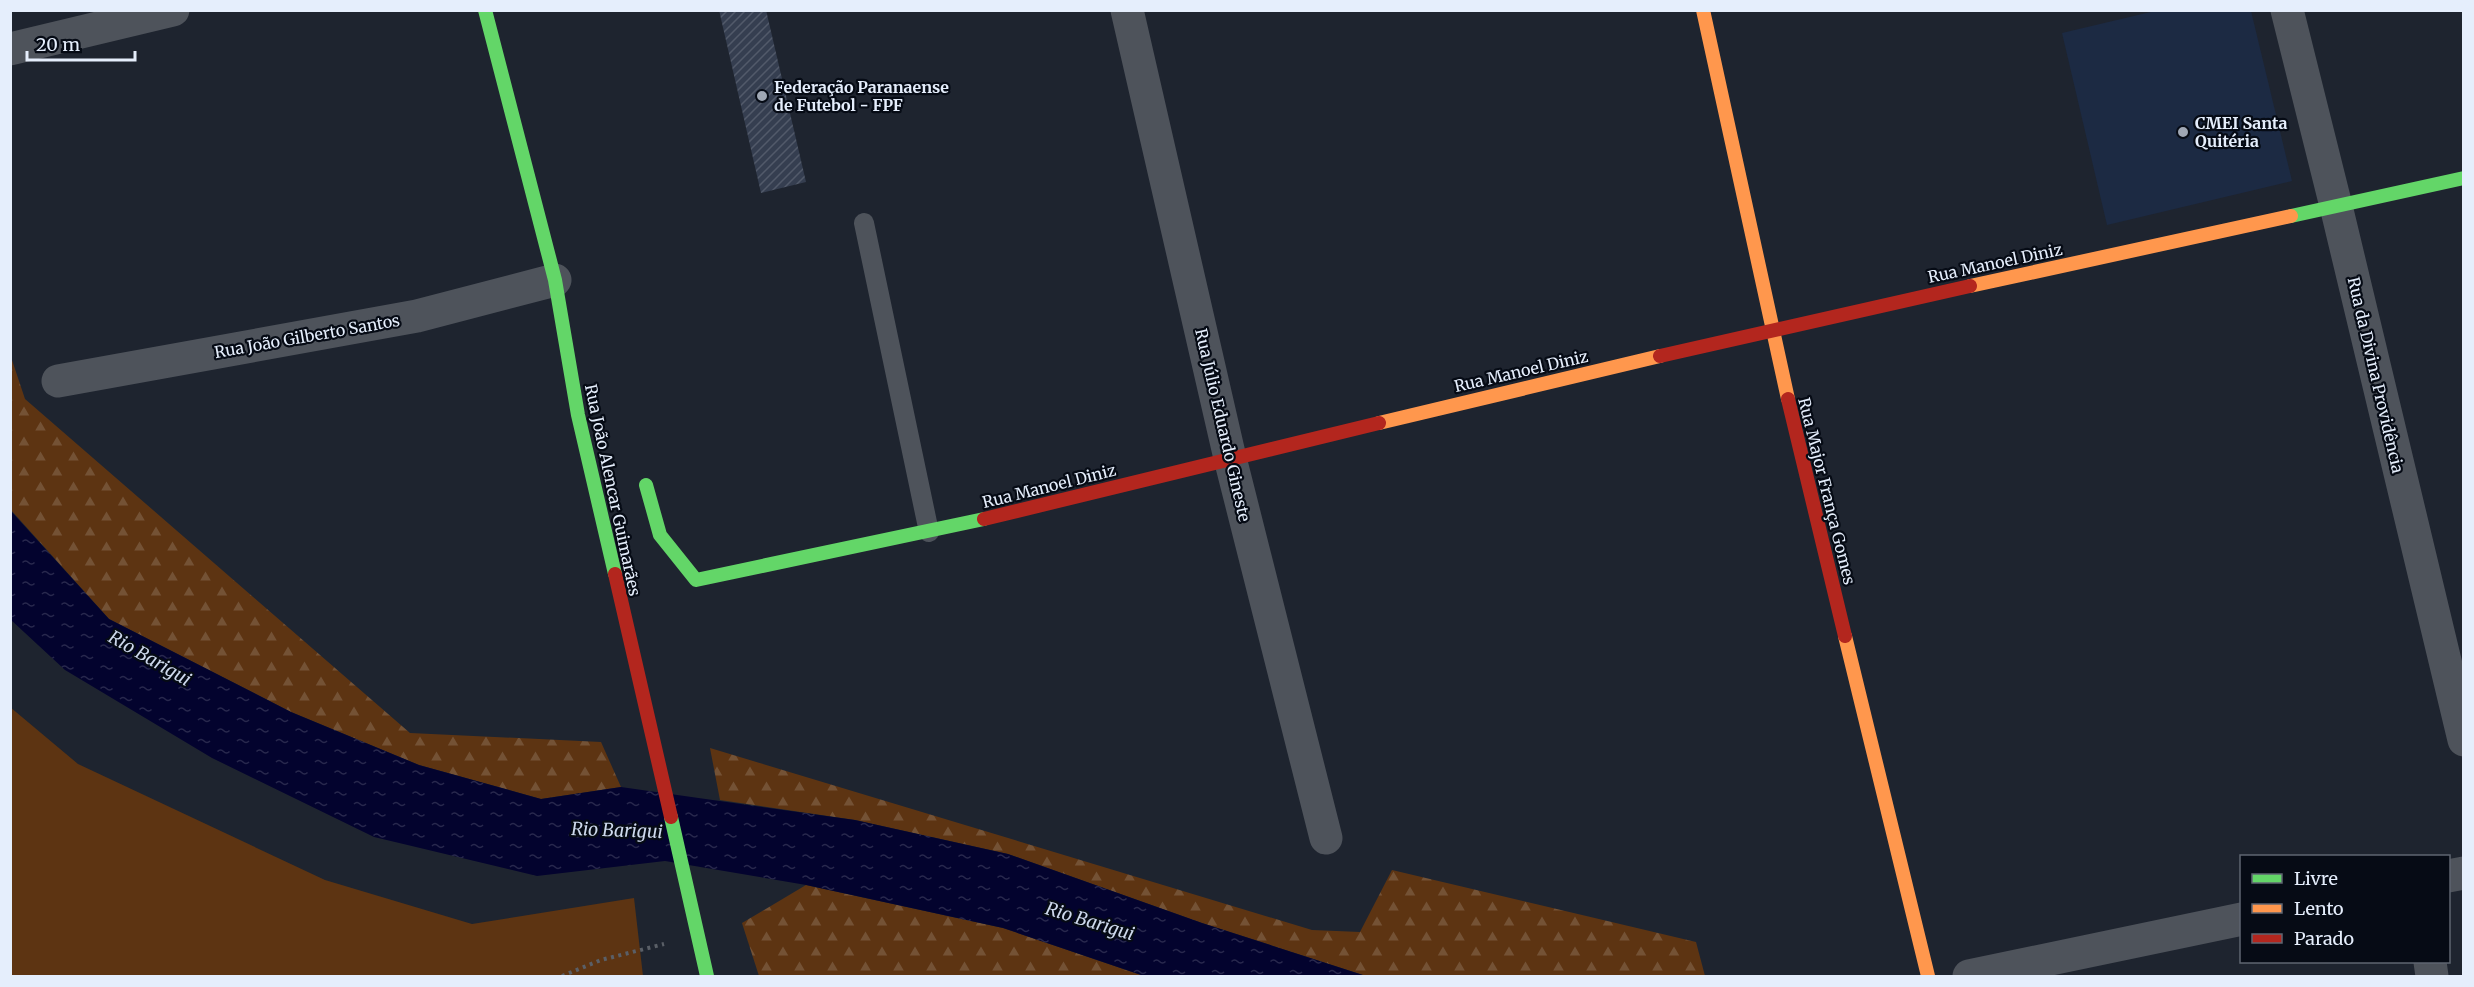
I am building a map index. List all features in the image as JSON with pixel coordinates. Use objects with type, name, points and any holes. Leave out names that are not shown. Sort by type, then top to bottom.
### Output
[{"type":"street","points":[[10,49],[173,10]]},
{"type":"street","name":"Rua João Alencar Guimarães","points":[[485,10],[555,280],[578,415],[707,976]]},
{"type":"street","name":"Rua Júlio Eduardo Gineste","points":[[1127,10],[1230,458],[1326,838]]},
{"type":"street","name":"Rua Major França Gomes","points":[[1703,10],[1771,329],[1928,976]]},
{"type":"street","name":"Rua da Divina Providência","points":[[2287,10],[2463,740]]},
{"type":"street","name":"Rua Manoel Diniz","points":[[646,484],[660,535],[696,580],[929,532],[1771,329],[2463,178]]},
{"type":"street","name":"Rua João Gilberto Santos","points":[[58,381],[417,316],[555,280]]},
{"type":"street","points":[[1969,976],[2004,973],[2240,919]]},
{"type":"lane","points":[[864,223],[929,532]]},
{"type":"path","points":[[561,976],[601,960],[697,936]]},
{"type":"shaded area","name":"CMEI Santa Quitéria","points":[[2155,11],[2251,11],[2292,181],[2107,225],[2062,33]]},
{"type":"green space","points":[[10,354],[25,399],[410,733],[601,742],[621,787],[541,799],[419,765],[291,712],[109,619],[11,510]]},
{"type":"green space","points":[[10,707],[78,764],[325,880],[472,924],[634,898],[643,976],[11,976]]},
{"type":"green space","points":[[710,748],[1312,930],[1360,932],[1392,870],[1696,942],[1705,976],[1366,976],[1202,923],[1008,854],[855,820],[720,800]]},
{"type":"green space","points":[[806,885],[1003,928],[1144,976],[759,976],[742,923]]},
{"type":"water","name":"Rio Barigui","points":[[10,510],[109,619],[291,712],[419,765],[541,799],[621,787],[855,820],[1008,854],[1202,923],[1366,976],[1144,976],[1003,928],[806,885],[665,861],[537,876],[374,837],[212,758],[65,670],[11,620]]},
{"type":"building","name":"Federação Paranaense de Futebol - FPF","points":[[719,10],[766,10],[806,182],[761,193]]},
{"type":"traffic: fast","points":[[485,10],[555,280],[578,415],[615,574]]},
{"type":"traffic: fast","points":[[2291,216],[2464,178]]},
{"type":"traffic: fast","points":[[646,485],[660,535],[696,580],[984,519]]},
{"type":"traffic: fast","points":[[671,817],[707,976]]},
{"type":"traffic: slow","points":[[1703,10],[1788,399]]},
{"type":"traffic: slow","points":[[1970,286],[2291,216]]},
{"type":"traffic: slow","points":[[1379,423],[1660,356]]},
{"type":"traffic: slow","points":[[1845,636],[1928,976]]},
{"type":"traffic: jam","points":[[1660,356],[1970,286]]},
{"type":"traffic: jam","points":[[1788,399],[1845,636]]},
{"type":"traffic: jam","points":[[984,519],[1379,423]]},
{"type":"traffic: jam","points":[[615,574],[671,817]]},
{"type":"place","name":"Federação Paranaense de Futebol - FPF","points":[[762,96]]},
{"type":"place","name":"CMEI Santa Quitéria","points":[[2183,132]]}]
